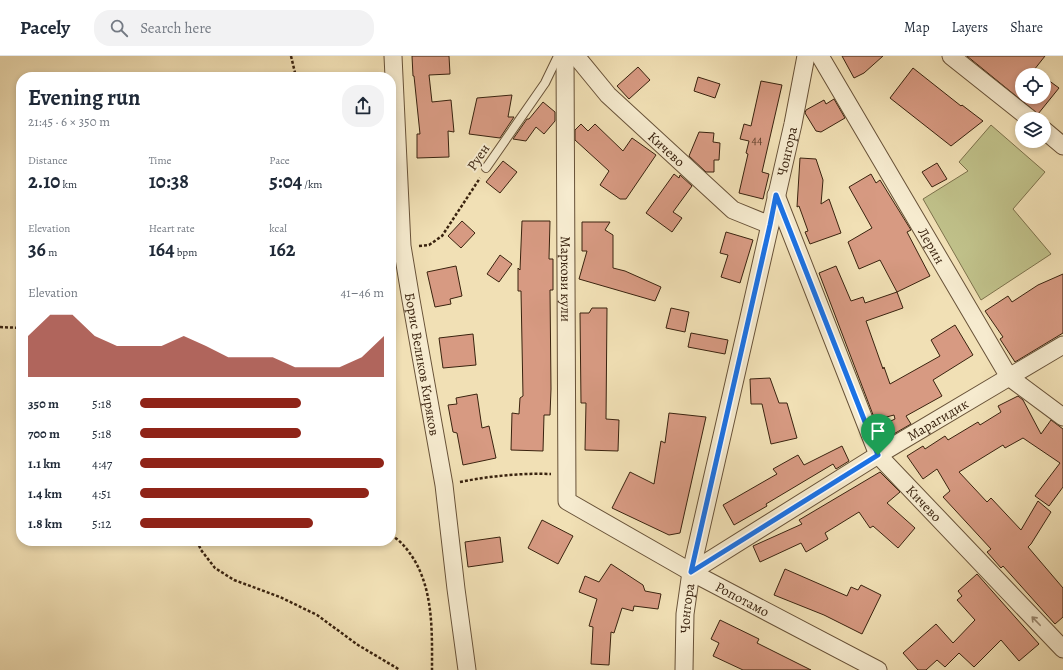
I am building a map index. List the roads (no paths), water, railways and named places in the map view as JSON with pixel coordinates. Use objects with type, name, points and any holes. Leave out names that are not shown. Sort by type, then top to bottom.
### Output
[{"type":"street","name":"Борис Великов Киряков","points":[[393,56],[394,72]]},
{"type":"street","name":"Маркови кули","points":[[565,56],[567,501]]},
{"type":"street","name":"Кичево","points":[[576,56],[608,95],[732,210],[770,225]]},
{"type":"street","name":"Чонгора","points":[[684,670],[685,614],[691,572],[793,124],[806,56]]},
{"type":"street","name":"Лерин","points":[[820,56],[1009,378],[1063,417]]},
{"type":"street","points":[[950,56],[1021,112]]},
{"type":"street","name":"Борис Великов Киряков","points":[[396,119],[402,246],[444,485],[467,670]]},
{"type":"street","points":[[1051,136],[1063,146]]},
{"type":"street","name":"Кичево","points":[[776,195],[878,455],[1062,646]]},
{"type":"street","name":"Марагидик","points":[[691,572],[878,455],[1063,345]]},
{"type":"street","name":"Ропотамо","points":[[567,501],[691,572],[878,670]]},
{"type":"lane","name":"Руен","points":[[486,168],[545,83],[558,56]]}]
